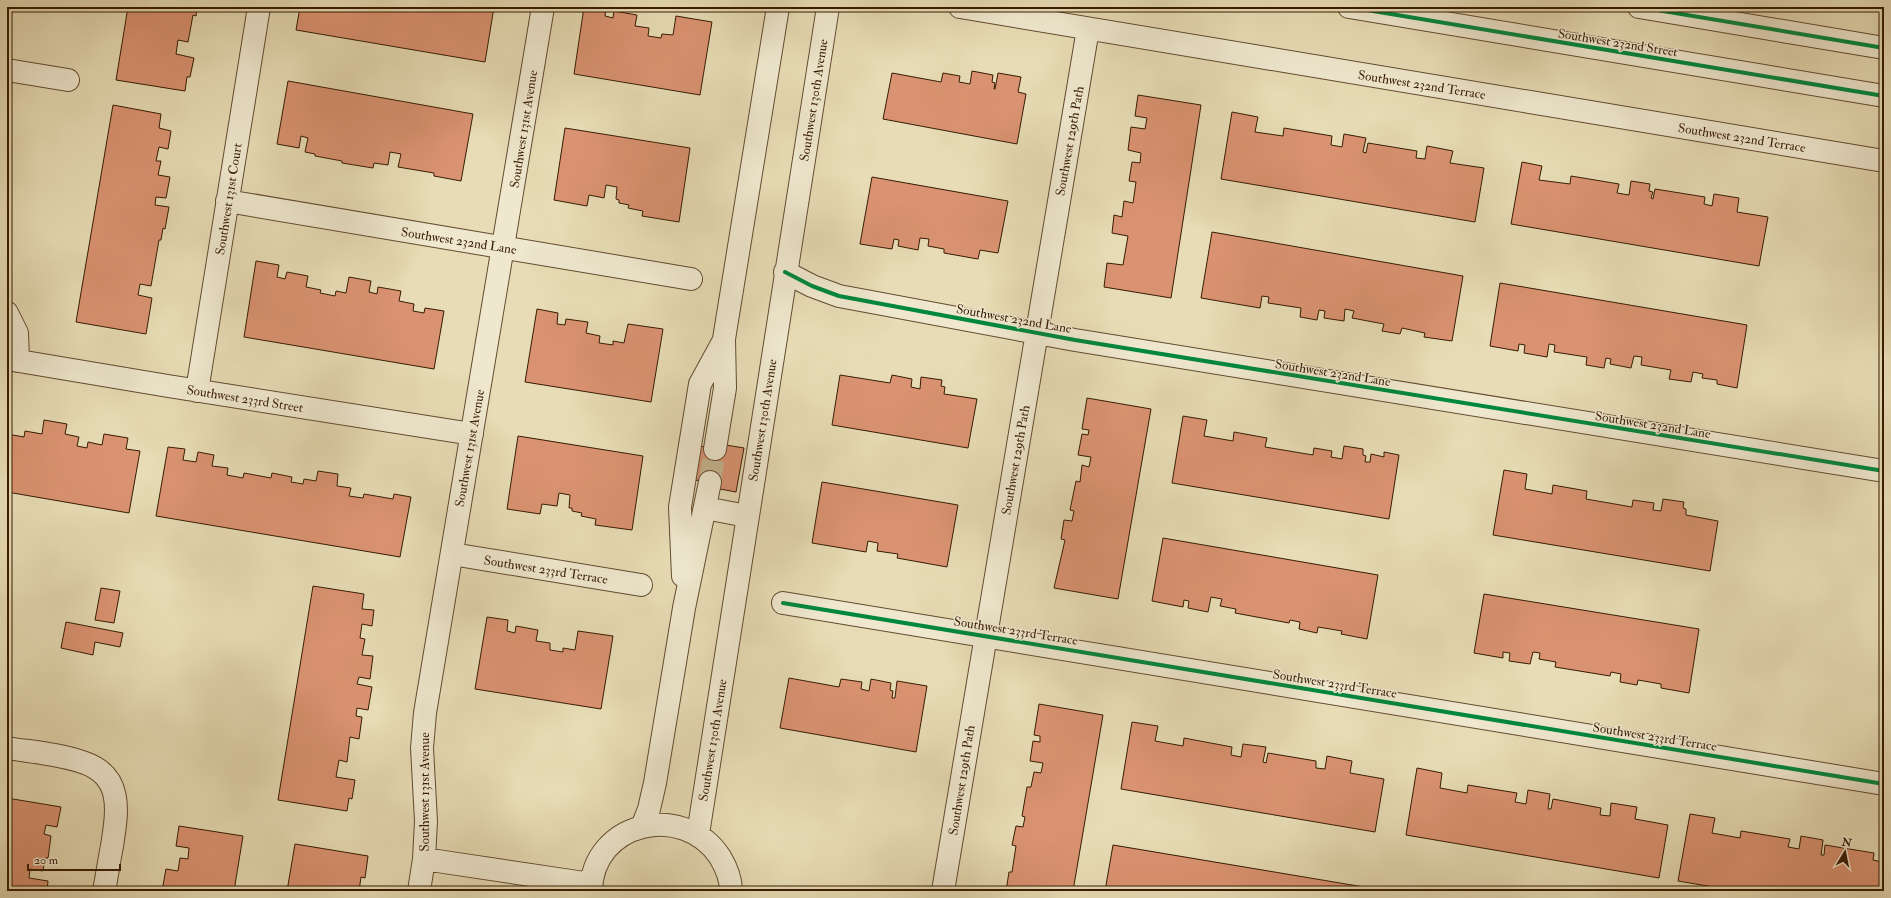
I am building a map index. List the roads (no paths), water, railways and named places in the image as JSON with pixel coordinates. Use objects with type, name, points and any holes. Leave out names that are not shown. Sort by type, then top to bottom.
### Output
[{"type":"street","name":"Southwest 131st Court","points":[[197,391],[260,7]]},
{"type":"street","name":"Southwest 131st Avenue","points":[[419,891],[424,860],[426,821],[422,765],[424,730],[543,7]]},
{"type":"street","points":[[715,449],[725,388],[724,339],[778,7]]},
{"type":"street","name":"Southwest 130th Avenue","points":[[698,834],[785,272],[828,7]]},
{"type":"street","name":"Southwest 232nd Terrace","points":[[960,7],[1884,161]]},
{"type":"street","name":"Southwest 232nd Street","points":[[1349,7],[1884,96]]},
{"type":"street","points":[[1639,7],[1884,48]]},
{"type":"street","name":"Southwest 129th Path","points":[[943,891],[1088,29]]},
{"type":"street","points":[[7,70],[68,80]]},
{"type":"street","name":"Southwest 232nd Lane","points":[[227,202],[690,279]]},
{"type":"street","name":"Southwest 232nd Lane","points":[[785,272],[812,286],[839,296],[1036,333],[1884,471]]},
{"type":"street","name":"Southwest 233rd Street","points":[[7,313],[17,333],[13,360],[197,391],[472,434]]},
{"type":"street","points":[[684,608],[680,507],[700,384],[724,339]]},
{"type":"street","points":[[642,827],[649,809],[655,784],[684,608],[706,508],[710,482]]},
{"type":"street","points":[[706,508],[747,516]]},
{"type":"street","name":"Southwest 233rd Terrace","points":[[452,554],[641,585]]},
{"type":"street","name":"Southwest 233rd Terrace","points":[[783,603],[1884,784]]},
{"type":"street","points":[[7,748],[85,762],[96,768],[107,779],[114,794],[116,817],[104,891]]},
{"type":"street","points":[[424,860],[591,887],[595,868],[603,854],[613,842],[627,833],[642,827],[656,824],[670,824],[698,834],[714,848],[726,866],[731,891]]},
{"type":"tunnel","points":[[710,482],[715,449]]}]
